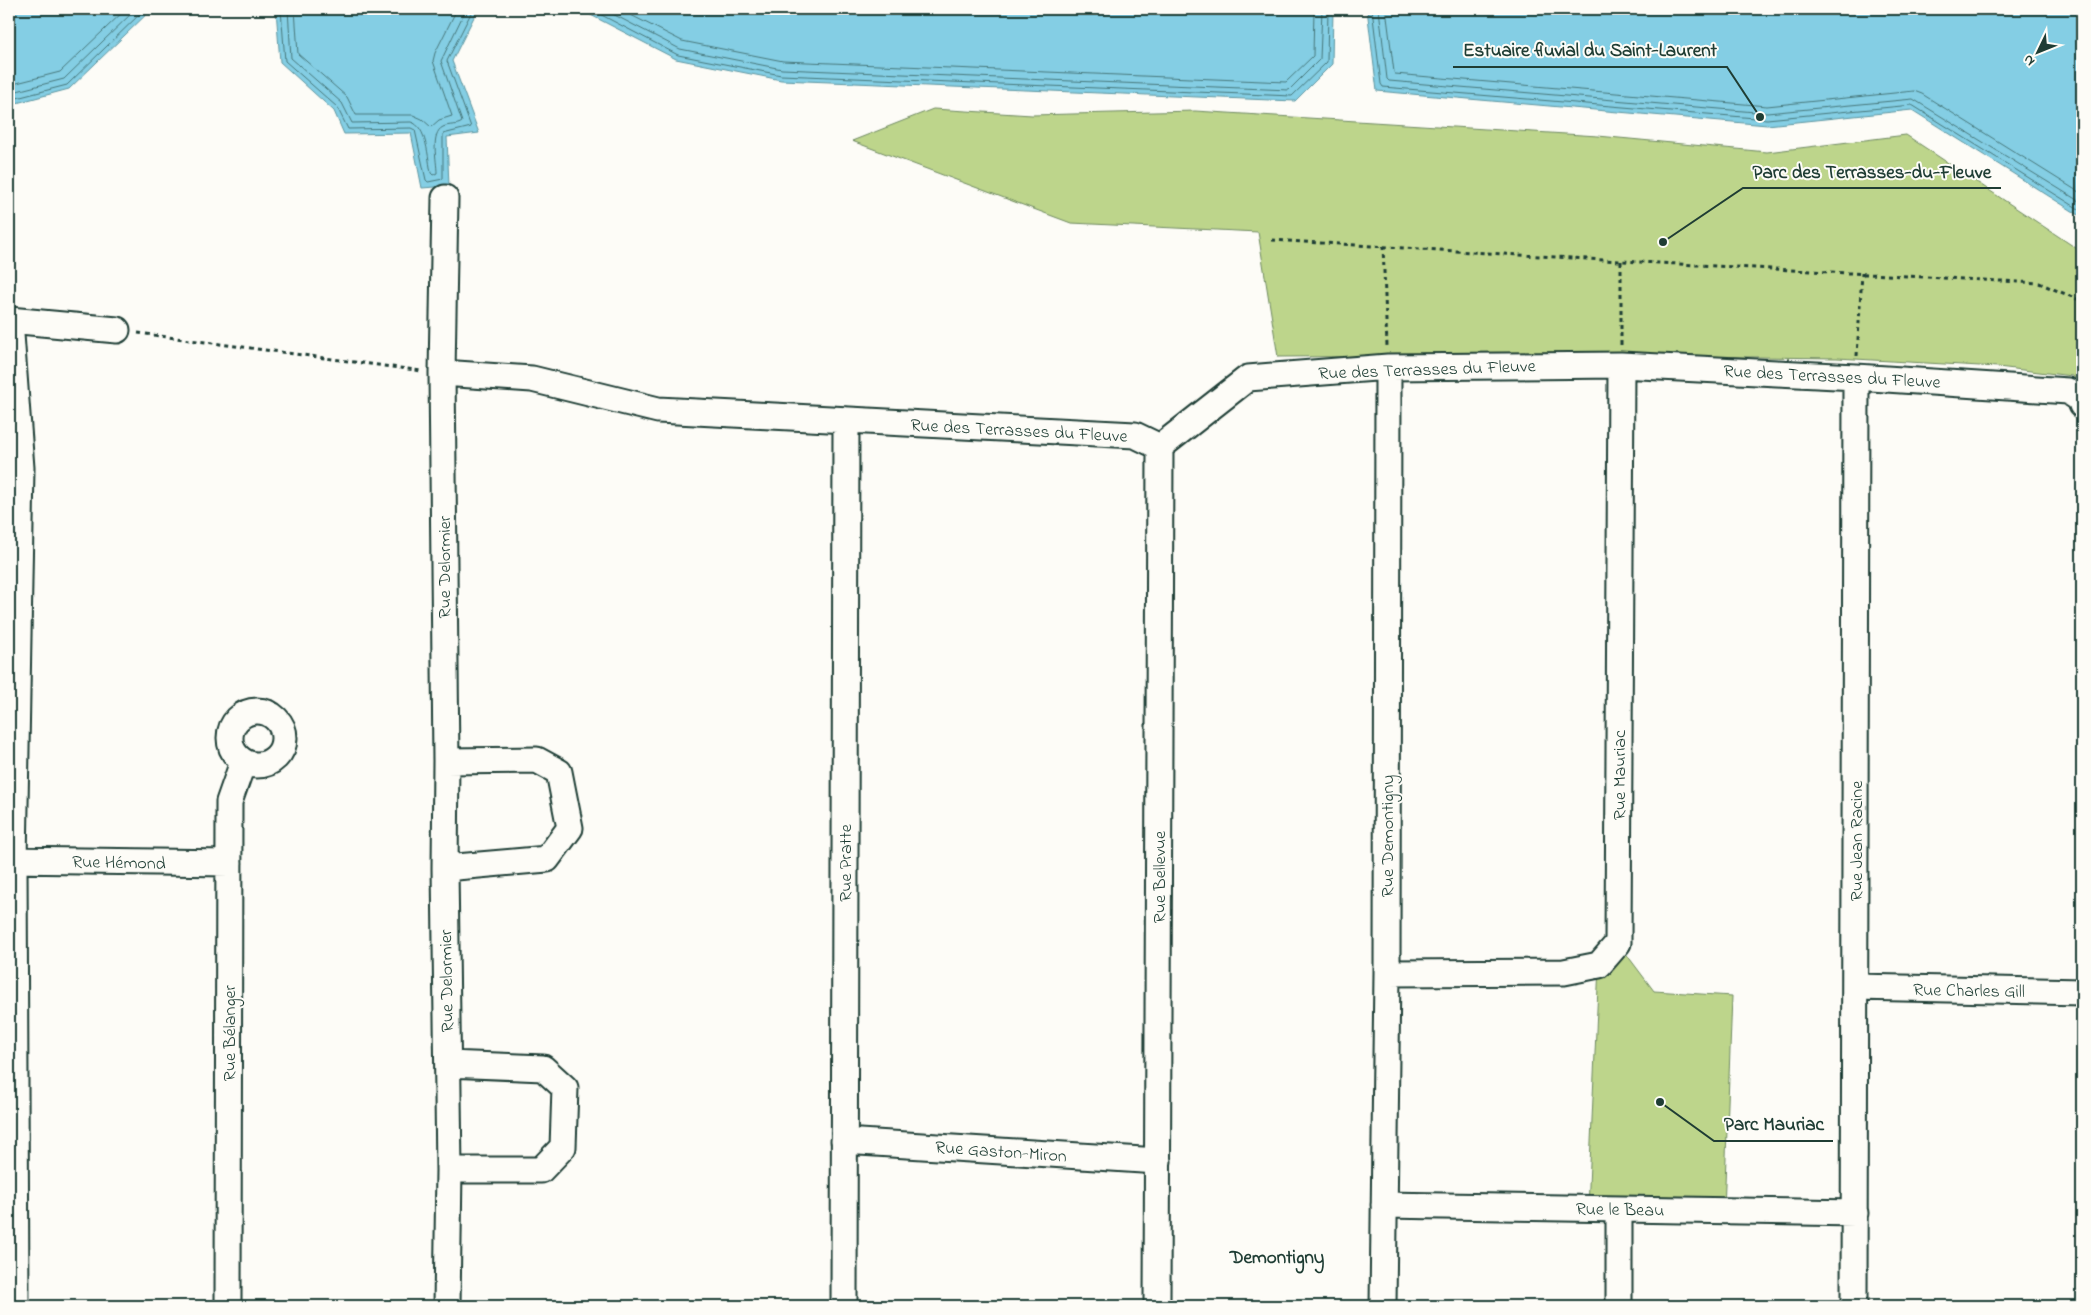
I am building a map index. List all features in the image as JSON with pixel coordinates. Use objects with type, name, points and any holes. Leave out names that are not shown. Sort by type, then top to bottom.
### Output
[{"type":"street","name":"Rue Delormier","points":[[445,198],[442,374],[446,760],[444,868],[449,1170],[447,1306]]},
{"type":"street","points":[[16,1306],[11,860],[21,468],[9,320],[118,330]]},
{"type":"street","name":"Rue des Terrasses du Fleuve","points":[[442,374],[532,379],[658,410],[1134,435],[1160,447],[1248,378],[1388,367],[1621,365],[2068,390],[2081,402]]},
{"type":"street","name":"Rue Mauriac","points":[[1387,973],[1564,972],[1599,964],[1618,944],[1621,365]]},
{"type":"street","name":"Rue Demontigny","points":[[1383,1306],[1387,973],[1388,367]]},
{"type":"street","name":"Rue Jean Racine","points":[[1854,1306],[1856,377]]},
{"type":"street","name":"Rue Pratte","points":[[844,1306],[846,420]]},
{"type":"street","name":"Rue Bellevue","points":[[1157,1306],[1160,447]]},
{"type":"street","points":[[444,868],[547,859],[570,828],[559,772],[537,760],[446,760]]},
{"type":"street","name":"Rue Bélanger","points":[[228,1306],[229,802],[243,762]]},
{"type":"street","name":"Rue Hémond","points":[[11,860],[229,863]]},
{"type":"street","name":"Rue Charles Gill","points":[[1856,987],[2082,992]]},
{"type":"street","points":[[448,1064],[544,1068],[565,1088],[563,1147],[541,1170],[449,1170]]},
{"type":"street","name":"Rue Gaston-Miron","points":[[844,1141],[1158,1161]]},
{"type":"street","name":"Rue le Beau","points":[[1384,1205],[1855,1213]]},
{"type":"street","points":[[1618,1306],[1619,1209]]},
{"type":"path","points":[[1272,240],[1620,262],[2039,283],[2082,301]]},
{"type":"path","points":[[1383,246],[1388,367]]},
{"type":"path","points":[[1620,262],[1621,365]]},
{"type":"path","points":[[1856,377],[1862,273]]},
{"type":"path","points":[[118,330],[442,374]]},
{"type":"green space","points":[[933,109],[1032,115],[1195,111],[1598,136],[1767,152],[1906,135],[2082,252],[2082,383],[2072,376],[1998,367],[1837,358],[1598,355],[1278,357],[1258,232],[1071,223],[852,141]]},
{"type":"green space","points":[[1618,943],[1654,991],[1732,996],[1724,1211],[1588,1208],[1599,965]]},
{"type":"water","points":[[9,9],[152,9],[69,89],[9,105]]},
{"type":"water","points":[[276,9],[478,9],[452,61],[479,133],[447,137],[449,186],[422,188],[411,133],[344,134],[334,111],[280,62]]},
{"type":"water","points":[[579,9],[1333,9],[1332,64],[1295,101],[781,80],[676,59]]},
{"type":"water","points":[[1367,9],[2082,9],[2082,217],[1912,110],[1767,125],[1377,91]]},
{"type":"place","name":"Estuaire fluvial du Saint-Laurent","points":[[1760,117]]},
{"type":"place","name":"Parc des Terrasses-du-Fleuve","points":[[1663,242]]},
{"type":"place","name":"Parc Mauriac","points":[[1660,1102]]},
{"type":"district","name":"Demontigny","points":[[1277,1256]]}]
